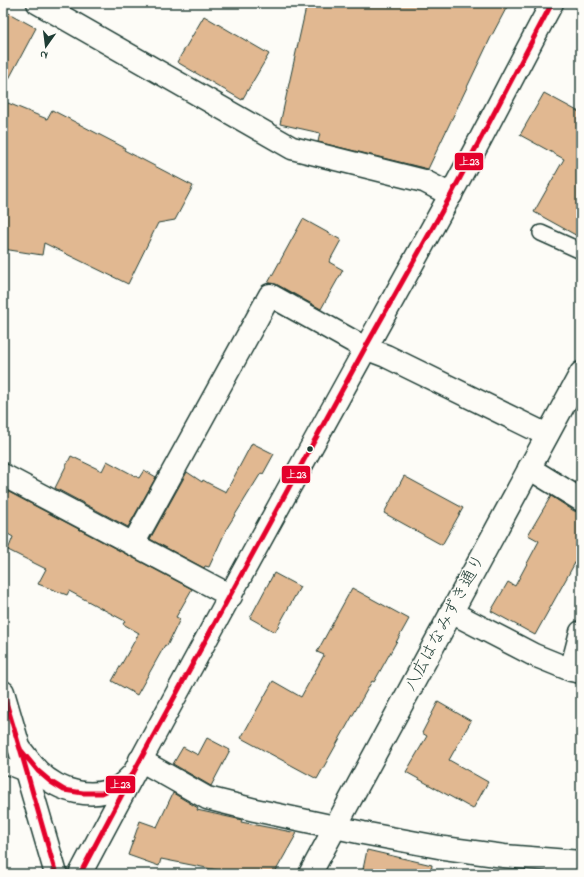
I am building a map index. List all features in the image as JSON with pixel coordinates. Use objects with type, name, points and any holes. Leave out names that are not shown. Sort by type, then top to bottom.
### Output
[{"type":"street","points":[[38,3],[292,148],[424,181],[451,194]]},
{"type":"street","points":[[80,874],[136,768],[365,348],[451,194],[552,3]]},
{"type":"street","points":[[133,544],[270,295],[365,348],[386,356],[547,435]]},
{"type":"street","name":"八広はなみずき通り","points":[[310,874],[528,468],[581,373]]},
{"type":"street","points":[[528,468],[581,500]]},
{"type":"street","points":[[3,475],[231,596]]},
{"type":"street","points":[[451,612],[534,655],[576,671],[581,632]]},
{"type":"street","points":[[3,692],[56,874]]},
{"type":"street","points":[[20,749],[38,771],[51,782],[64,790],[83,793],[102,793],[120,785],[136,768]]},
{"type":"street","points":[[136,768],[207,798],[262,812],[444,848],[503,865],[581,862]]},
{"type":"lane","points":[[541,233],[581,251]]},
{"type":"lane","points":[[3,765],[28,775]]},
{"type":"building","points":[[307,3],[509,3],[491,37],[428,169],[318,142],[320,133],[280,124]]},
{"type":"building","points":[[3,10],[36,28],[3,90]]},
{"type":"building","points":[[204,16],[269,54],[242,100],[177,62]]},
{"type":"building","points":[[544,93],[581,113],[581,238],[534,212],[564,159],[520,135]]},
{"type":"building","points":[[3,101],[47,119],[52,110],[193,186],[175,220],[158,223],[128,284],[44,243],[42,255],[3,249]]},
{"type":"building","points":[[303,219],[341,240],[329,262],[343,270],[321,309],[276,284],[268,283]]},
{"type":"building","points":[[252,443],[274,454],[263,474],[261,473],[227,528],[209,567],[205,566],[204,568],[150,539],[187,472],[202,482],[203,480],[226,492]]},
{"type":"building","points":[[71,456],[102,471],[107,461],[139,478],[144,470],[156,477],[128,527],[55,488]]},
{"type":"building","points":[[404,476],[463,508],[442,545],[384,513]]},
{"type":"building","points":[[3,489],[192,589],[176,617],[180,619],[167,646],[165,645],[137,695],[112,681],[139,633],[123,624],[125,621],[69,591],[67,595],[38,584],[46,569],[8,550],[13,537],[3,531]]},
{"type":"building","points":[[551,496],[574,511],[581,512],[581,552],[535,635],[491,611],[508,582],[515,586],[539,541],[528,535]]},
{"type":"building","points":[[274,573],[300,587],[275,632],[250,618]]},
{"type":"building","points":[[352,588],[409,619],[317,779],[241,738],[273,681],[301,697],[324,655],[317,652]]},
{"type":"building","points":[[438,702],[471,721],[449,760],[488,782],[473,809],[406,772],[427,736],[422,733]]},
{"type":"building","points":[[207,738],[230,750],[211,786],[173,764],[183,747],[198,755]]},
{"type":"building","points":[[173,793],[198,808],[197,810],[242,820],[241,822],[297,833],[274,874],[222,874],[222,871],[161,859],[159,866],[128,855],[140,821],[157,827]]},
{"type":"building","points":[[367,850],[432,865],[431,874],[362,874]]},
{"type":"transit line","name":"上23","points":[[3,692],[20,749],[38,771],[51,782],[64,790],[83,793],[102,793],[120,785],[132,775],[365,348],[451,195],[552,3]]},
{"type":"transit line","name":"上23","points":[[20,748],[56,874]]},
{"type":"transit line","name":"上23","points":[[80,874],[137,766]]}]
